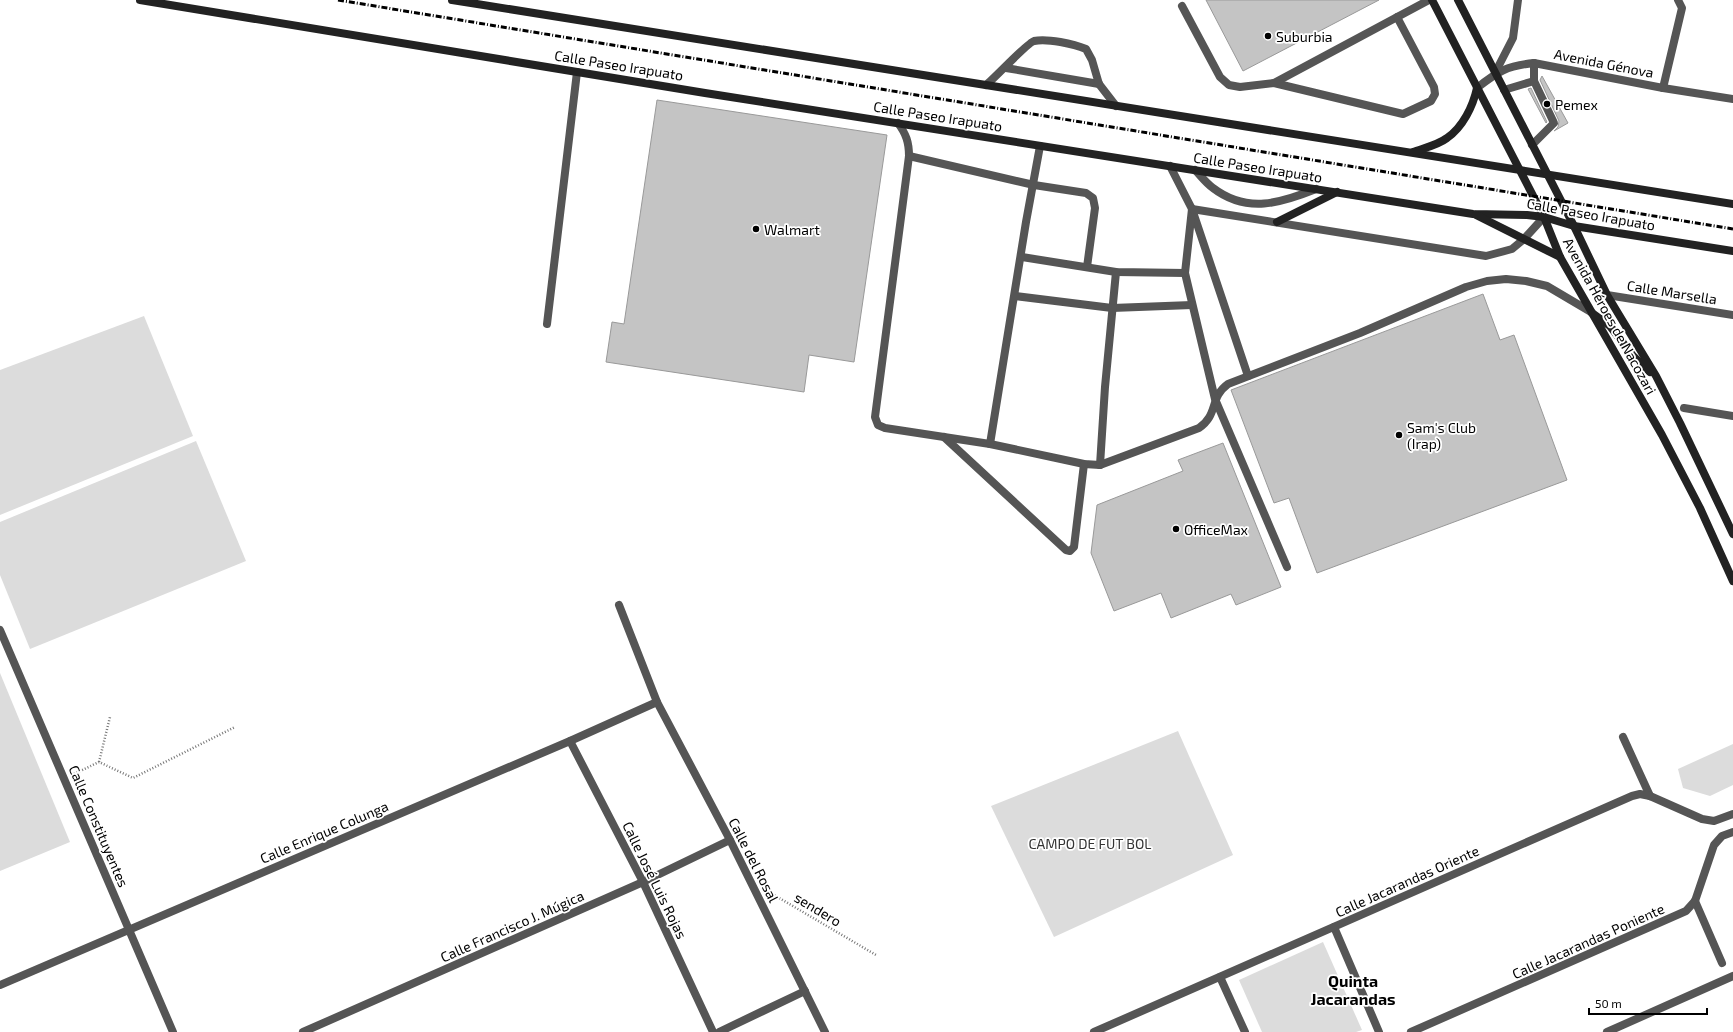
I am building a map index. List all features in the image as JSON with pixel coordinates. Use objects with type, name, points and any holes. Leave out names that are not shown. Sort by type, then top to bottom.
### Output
[{"type":"main road","name":"Calle Paseo Irapuato","points":[[140,0],[577,72],[1473,214],[1527,215],[1544,217],[1574,226],[1733,251]]},
{"type":"main road","points":[[452,0],[1733,204]]},
{"type":"main road","name":"Avenida Héroes de Nacozari","points":[[1431,0],[1544,217],[1560,257],[1662,435],[1700,508],[1733,580]]},
{"type":"main road","name":"Avenida Héroes de Nacozari","points":[[1458,0],[1574,226],[1607,295],[1656,376],[1731,524],[1733,534]]},
{"type":"main road","points":[[1410,153],[1447,139],[1456,131],[1470,109],[1477,88]]},
{"type":"main road","points":[[1278,222],[1337,192]]},
{"type":"main road","points":[[1473,214],[1560,257]]},
{"type":"main road","points":[[1591,312],[1610,326],[1633,356],[1656,376]]},
{"type":"street","points":[[1182,6],[1220,77],[1229,85],[1240,88],[1274,83],[1431,0]]},
{"type":"street","points":[[1495,72],[1513,38],[1518,0]]},
{"type":"street","points":[[1663,88],[1682,8],[1678,0]]},
{"type":"street","points":[[1274,83],[1403,114],[1431,101],[1435,94],[1434,87],[1397,17]]},
{"type":"street","points":[[986,86],[1006,68],[1024,47],[1033,41],[1076,44],[1086,49],[1092,60],[1099,84],[1116,106]]},
{"type":"street","points":[[1532,144],[1554,123],[1534,81],[1534,63]]},
{"type":"street","name":"Avenida Génova","points":[[1477,88],[1495,72],[1516,65],[1534,63],[1663,88],[1733,99]]},
{"type":"street","points":[[1006,68],[1099,84]]},
{"type":"street","points":[[547,324],[577,72]]},
{"type":"street","points":[[1504,90],[1534,81]]},
{"type":"street","points":[[898,123],[905,133],[909,144],[909,156],[875,417],[878,425],[885,428],[990,444],[1084,464],[1100,465],[1199,428],[1207,422],[1212,414],[1215,399],[1220,390],[1228,384],[1360,333],[1466,287],[1487,281],[1506,279],[1526,281],[1546,286],[1591,312]]},
{"type":"street","points":[[990,444],[1022,257],[1026,222],[1040,146]]},
{"type":"street","points":[[909,156],[1034,185],[1086,193],[1093,198],[1095,208],[1087,267]]},
{"type":"street","points":[[1170,166],[1192,209],[1248,376]]},
{"type":"street","points":[[1195,170],[1213,188],[1236,201],[1259,205],[1288,200],[1316,189]]},
{"type":"street","points":[[1192,209],[1486,256],[1512,249],[1524,239],[1544,217]]},
{"type":"street","points":[[1192,209],[1185,273],[1215,399],[1287,567]]},
{"type":"street","points":[[1022,257],[1116,272],[1185,273]]},
{"type":"street","points":[[1100,465],[1105,387],[1116,272]]},
{"type":"street","name":"Calle Marsella","points":[[1607,295],[1733,315]]},
{"type":"street","points":[[1015,296],[1112,308],[1192,305]]},
{"type":"street","points":[[1684,408],[1733,416]]},
{"type":"street","points":[[944,437],[1066,550],[1070,551],[1074,547],[1084,464]]},
{"type":"street","name":"Calle del Rosal","points":[[619,605],[657,702],[730,840],[825,1032]]},
{"type":"street","name":"Calle Constituyentes","points":[[0,630],[130,929],[173,1032]]},
{"type":"street","name":"Calle Enrique Colunga","points":[[0,985],[570,741],[657,702]]},
{"type":"street","points":[[1623,737],[1650,796]]},
{"type":"street","name":"Calle José Luis Rojas","points":[[570,741],[643,882],[712,1032]]},
{"type":"street","name":"Calle Jacarandas Oriente","points":[[1094,1032],[1632,796],[1640,794],[1650,796],[1702,819],[1714,821],[1733,814]]},
{"type":"street","name":"Calle Jacarandas Poniente","points":[[1411,1032],[1686,912],[1695,901],[1714,845],[1722,836],[1733,832]]},
{"type":"street","name":"Calle Francisco J. Múgica","points":[[303,1032],[643,882],[730,840]]},
{"type":"street","points":[[1695,901],[1722,963]]},
{"type":"street","points":[[1334,926],[1379,1032]]},
{"type":"street","points":[[1607,1032],[1733,976]]},
{"type":"street","points":[[1220,977],[1245,1032]]},
{"type":"street","points":[[719,1032],[805,991]]},
{"type":"path","points":[[65,779],[99,762],[110,717]]},
{"type":"path","points":[[99,762],[133,778],[235,727]]},
{"type":"path","name":"sendero","points":[[750,880],[876,955]]},
{"type":"green space","points":[[144,316],[193,436],[0,515],[0,370]]},
{"type":"green space","points":[[196,441],[246,561],[30,649],[0,575],[0,522]]},
{"type":"green space","points":[[0,673],[70,842],[0,871]]},
{"type":"green space","name":"CAMPO DE FUT BOL","points":[[1178,731],[1233,855],[1054,937],[991,806]]},
{"type":"green space","points":[[1733,744],[1733,785],[1710,796],[1683,788],[1678,769]]},
{"type":"green space","points":[[1323,942],[1362,1030],[1356,1032],[1262,1032],[1239,980]]},
{"type":"building","name":"Suburbia","points":[[1206,0],[1379,0],[1243,71]]},
{"type":"building","points":[[1542,76],[1568,123],[1554,131],[1558,127],[1559,121],[1540,80]]},
{"type":"building","points":[[1531,88],[1547,122],[1546,123],[1528,89]]},
{"type":"building","name":"Walmart","points":[[657,100],[887,135],[854,362],[809,355],[804,392],[606,362],[612,322],[624,324]]},
{"type":"building","name":"Sam's Club (Irap)","points":[[1483,294],[1500,340],[1514,335],[1567,480],[1317,573],[1289,498],[1274,503],[1231,390]]},
{"type":"building","name":"OfficeMax","points":[[1223,443],[1281,587],[1236,605],[1231,594],[1171,618],[1161,593],[1114,611],[1091,553],[1097,505],[1183,471],[1178,460]]},
{"type":"railway","points":[[338,0],[1733,229]]},
{"type":"place","name":"Suburbia","points":[[1268,36]]},
{"type":"place","name":"Pemex","points":[[1547,104]]},
{"type":"place","name":"Walmart","points":[[756,229]]},
{"type":"place","name":"Sam's Club (Irap)","points":[[1399,435]]},
{"type":"place","name":"OfficeMax","points":[[1176,529]]},
{"type":"district","name":"Quinta Jacarandas","points":[[1353,989]]}]
